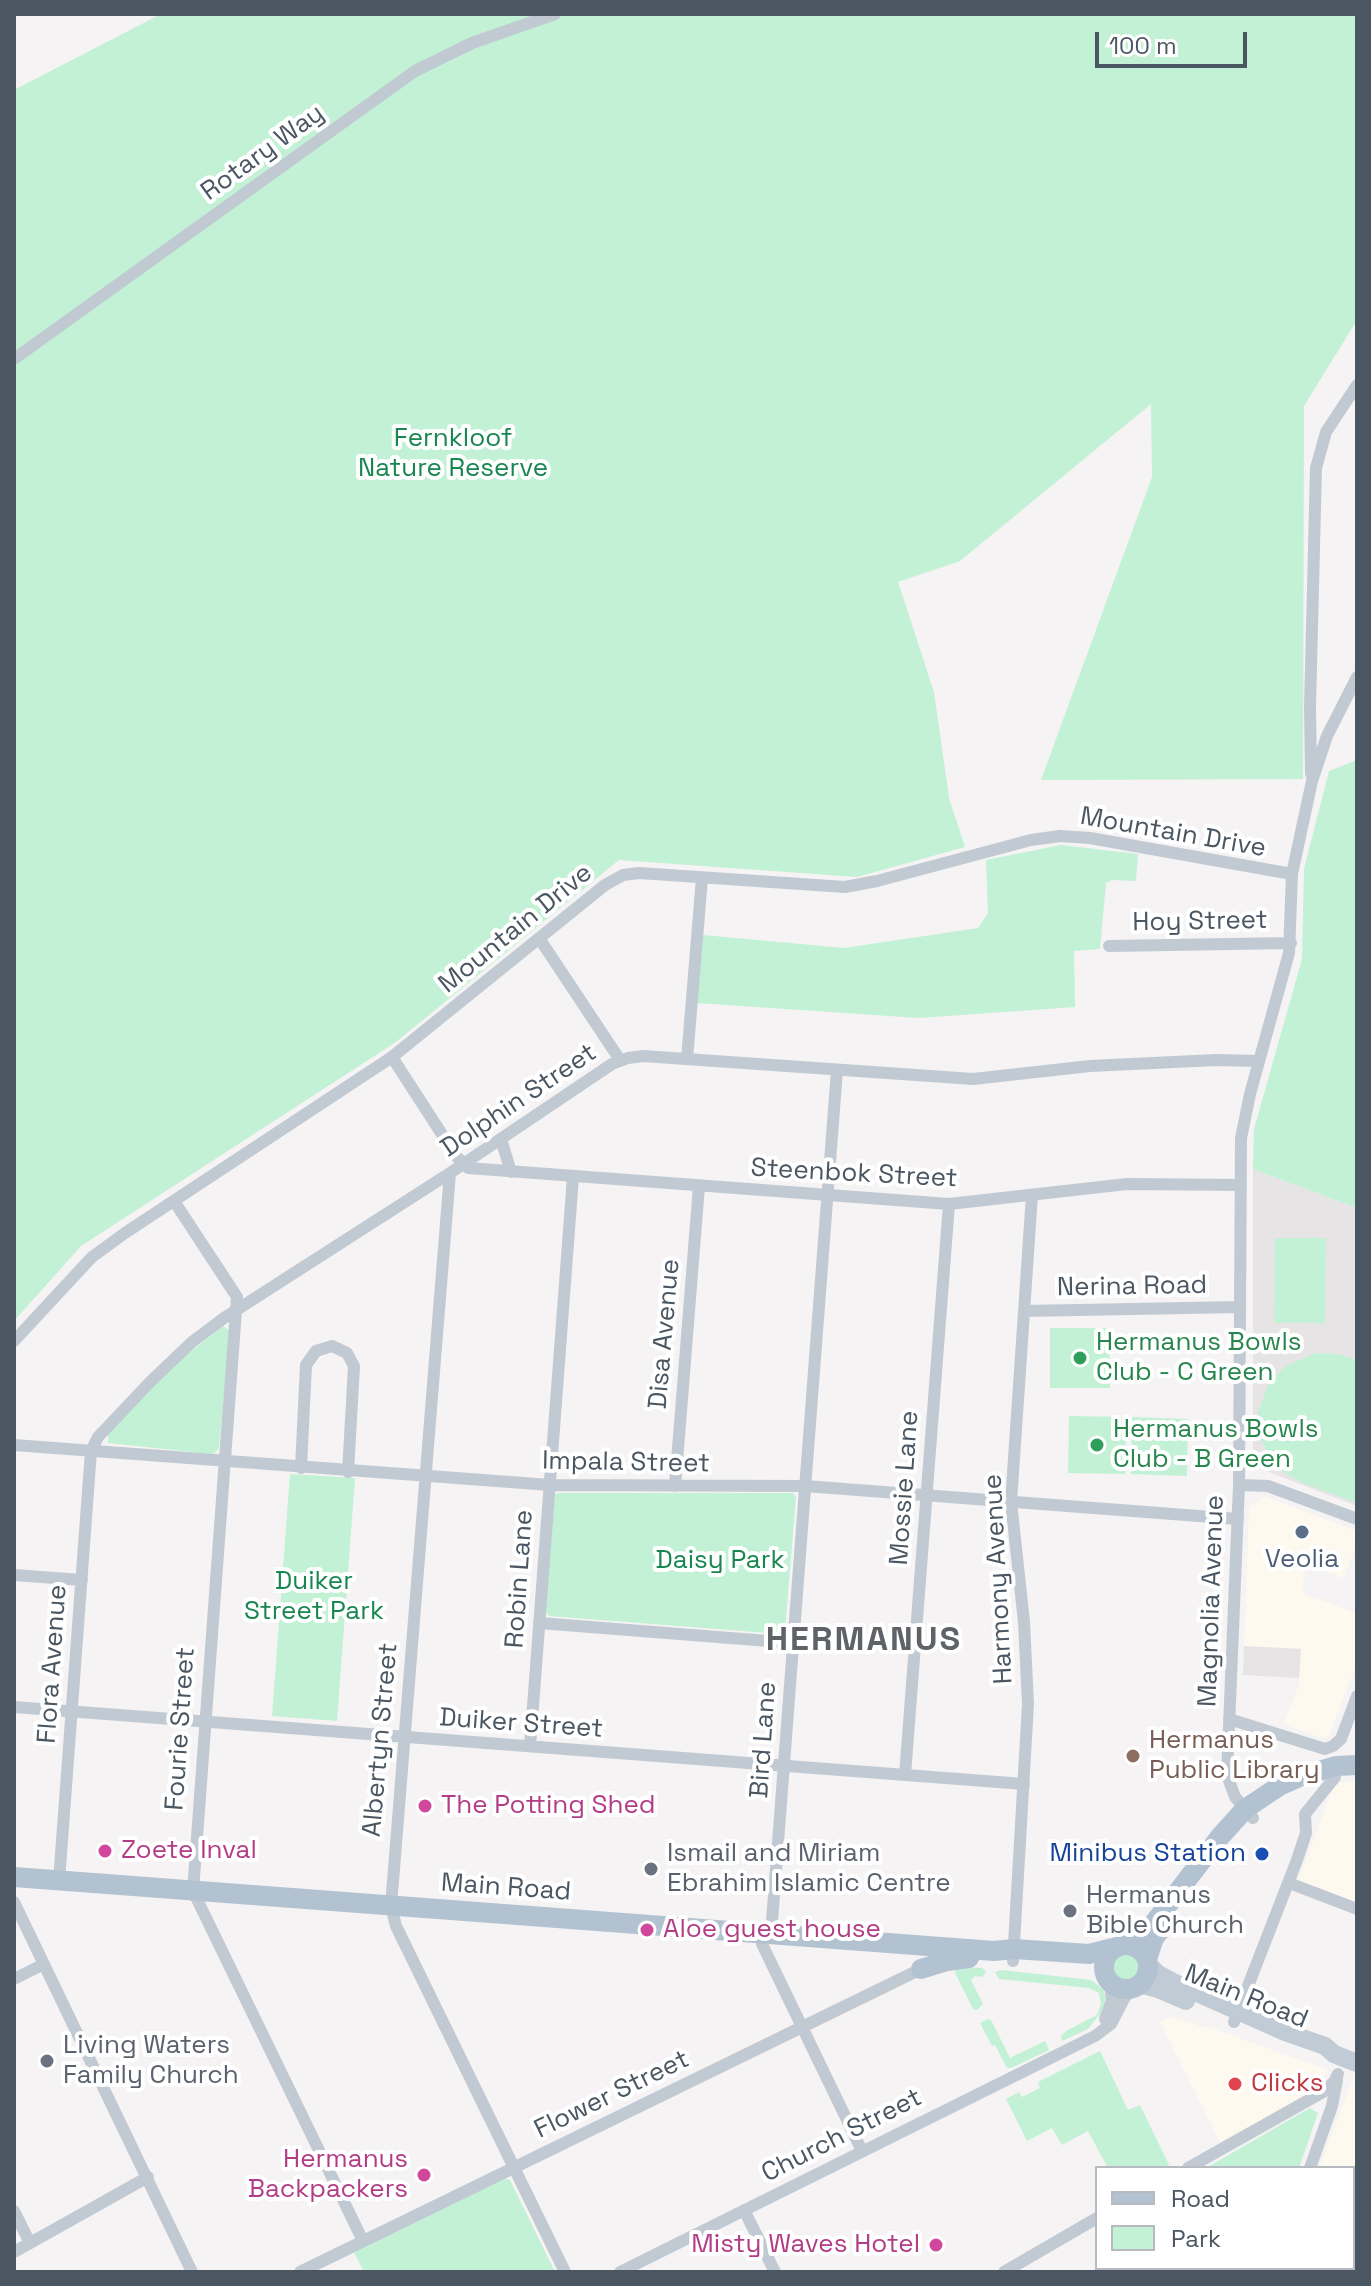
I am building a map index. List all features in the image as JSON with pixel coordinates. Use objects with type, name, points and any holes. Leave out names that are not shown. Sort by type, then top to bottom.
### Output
[{"type":"main road","points":[[1109,1981],[1104,1963],[1120,1946],[1147,1932],[1219,1838],[1281,1785],[1327,1768],[1357,1765]]},
{"type":"main road","points":[[1148,1961],[1154,1938],[1249,1813],[1292,1792],[1357,1773]]},
{"type":"main road","name":"Main Road","points":[[14,1877],[1007,1954],[1092,1970],[1125,1989],[1138,1986],[1158,1989],[1236,2017],[1343,2062]]},
{"type":"main road","name":"Main Road","points":[[1007,1954],[1089,1954],[1120,1946],[1142,1950],[1164,1977],[1236,2017]]},
{"type":"main road","points":[[921,1969],[958,1959],[1007,1954]]},
{"type":"main road","name":"Main Road","points":[[1138,1986],[1147,1976],[1148,1961]]},
{"type":"street","name":"Rotary Way","points":[[14,359],[415,71],[472,43],[555,14]]},
{"type":"street","points":[[1312,781],[1309,765],[1316,468],[1326,432],[1357,385]]},
{"type":"street","name":"Magnolia Avenue","points":[[1249,1813],[1235,1797],[1227,1779],[1239,1485],[1244,1116],[1291,943],[1292,874],[1312,781],[1336,714],[1357,677]]},
{"type":"street","points":[[1310,707],[1336,714]]},
{"type":"street","name":"Mountain Drive","points":[[14,1341],[92,1257],[392,1057],[605,885],[623,875],[639,873],[816,887],[857,886],[1031,840],[1060,836],[1090,838],[1292,874]]},
{"type":"street","points":[[687,1059],[702,878]]},
{"type":"street","points":[[539,938],[620,1060]]},
{"type":"street","name":"Hoy Street","points":[[1109,946],[1291,943]]},
{"type":"street","name":"Dolphin Street","points":[[91,1451],[98,1437],[151,1381],[192,1342],[235,1310],[620,1060],[643,1056],[973,1079],[1090,1066],[1259,1061]]},
{"type":"street","points":[[392,1057],[464,1164]]},
{"type":"street","name":"Bird Lane","points":[[837,1070],[772,1921],[762,1944],[862,2151]]},
{"type":"street","points":[[501,1139],[511,1172]]},
{"type":"street","name":"Steenbok Street","points":[[464,1164],[468,1168],[511,1172],[949,1204],[1127,1184],[1241,1185]]},
{"type":"street","name":"Albertyn Street","points":[[450,1173],[391,1906],[396,1926],[565,2272]]},
{"type":"street","name":"Robin Lane","points":[[530,1746],[573,1177]]},
{"type":"street","name":"Disa Avenue","points":[[675,1486],[699,1186]]},
{"type":"street","name":"Harmony Avenue","points":[[1007,1954],[1024,1784],[1028,1704],[1026,1640],[1011,1502],[1032,1195]]},
{"type":"street","name":"Fourie Street","points":[[174,1201],[237,1297],[193,1891],[363,2241]]},
{"type":"street","name":"Mossie Lane","points":[[905,1775],[949,1204]]},
{"type":"street","name":"Nerina Road","points":[[1024,1311],[1240,1307]]},
{"type":"street","points":[[301,1468],[306,1365],[316,1351],[332,1346],[347,1353],[354,1366],[348,1472]]},
{"type":"street","name":"Impala Street","points":[[14,1445],[424,1478],[550,1485],[805,1486],[1238,1519]]},
{"type":"street","name":"Flora Avenue","points":[[59,1881],[91,1451]]},
{"type":"street","points":[[1239,1485],[1268,1486],[1357,1519]]},
{"type":"street","points":[[14,1575],[82,1580]]},
{"type":"street","points":[[539,1623],[794,1643]]},
{"type":"street","points":[[1229,1719],[1320,1749],[1333,1746],[1343,1734],[1357,1696]]},
{"type":"street","name":"Duiker Street","points":[[14,1707],[1024,1784]]},
{"type":"street","points":[[1236,2017],[1306,1833],[1305,1814],[1335,1777]]},
{"type":"street","points":[[1289,1883],[1357,1909]]},
{"type":"street","points":[[14,1902],[192,2272]]},
{"type":"street","points":[[921,1969],[927,1960],[926,1946]]},
{"type":"street","points":[[14,1979],[44,1964]]},
{"type":"street","name":"Flower Street","points":[[300,2272],[921,1969]]},
{"type":"street","name":"Church Street","points":[[1083,2040],[1108,2015],[1112,2001],[1109,1981]]},
{"type":"street","name":"Church Street","points":[[620,2272],[1106,2029],[1125,1997],[1138,1986]]},
{"type":"street","points":[[1192,2166],[1327,2089],[1343,2062]]},
{"type":"street","points":[[1311,2166],[1335,2096],[1343,2062]]},
{"type":"street","points":[[14,2252],[148,2177]]},
{"type":"street","points":[[744,2210],[775,2272]]},
{"type":"street","points":[[14,2211],[30,2243]]},
{"type":"street","points":[[1004,2272],[1095,2219]]},
{"type":"shaded area","points":[[1253,1169],[1357,1208],[1357,1506],[1253,1466]]},
{"type":"shaded area","points":[[1264,1496],[1357,1531],[1357,1541],[1344,1578],[1304,1564],[1303,1593],[1357,1614],[1357,1662],[1329,1736],[1321,1738],[1284,1724],[1299,1684],[1301,1649],[1244,1646],[1249,1508]]},
{"type":"shaded area","points":[[1244,1646],[1301,1649],[1299,1678],[1243,1675]]},
{"type":"shaded area","points":[[1357,1780],[1357,1902],[1298,1881],[1332,1790],[1340,1783]]},
{"type":"shaded area","points":[[1172,2016],[1328,2070],[1319,2085],[1303,2098],[1220,2142],[1160,2022]]},
{"type":"shaded area","points":[[1353,2078],[1357,2080],[1357,2241],[1355,2166],[1320,2166]]},
{"type":"green space","name":"Fernkloof Nature Reserve","points":[[161,14],[1357,14],[1357,320],[1304,406],[1303,779],[1041,780],[1152,477],[1151,404],[960,561],[898,582],[934,692],[949,798],[965,847],[857,877],[619,860],[396,1042],[81,1246],[14,1321],[14,90]]},
{"type":"green space","points":[[1357,760],[1357,1208],[1253,1169],[1254,1129],[1302,959],[1304,869],[1329,771]]},
{"type":"green space","points":[[1061,845],[1138,854],[1136,881],[1112,880],[1106,883],[1100,949],[1074,951],[1075,1007],[919,1018],[697,1003],[703,935],[844,948],[978,928],[988,913],[986,860]]},
{"type":"green space","points":[[1275,1238],[1326,1238],[1325,1323],[1274,1323]]},
{"type":"green space","points":[[223,1326],[230,1331],[219,1448],[216,1452],[211,1454],[108,1443],[108,1434],[145,1394]]},
{"type":"green space","name":"Hermanus Bowls Club - C Green","points":[[1050,1328],[1109,1328],[1110,1388],[1050,1388]]},
{"type":"green space","points":[[1316,1353],[1338,1354],[1357,1360],[1357,1503],[1301,1482],[1282,1471],[1268,1454],[1259,1434],[1258,1412],[1270,1381],[1286,1366]]},
{"type":"green space","name":"Hermanus Bowls Club - B Green","points":[[1069,1416],[1126,1417],[1125,1474],[1068,1473]]},
{"type":"green space","points":[[1132,1417],[1188,1419],[1187,1476],[1131,1474]]},
{"type":"green space","name":"Duiker Street Park","points":[[290,1474],[355,1478],[337,1721],[272,1716]]},
{"type":"green space","name":"Daisy Park","points":[[557,1493],[793,1493],[796,1497],[785,1630],[781,1634],[549,1616],[545,1611]]},
{"type":"green space","points":[[1126,1954],[1135,1958],[1139,1967],[1135,1976],[1126,1980],[1117,1976],[1113,1967],[1117,1958]]},
{"type":"green space","points":[[956,1968],[986,1971],[983,1977],[975,1976],[971,1980],[983,2004],[977,2010],[973,2009],[955,1973]]},
{"type":"green space","points":[[1001,1970],[1091,1980],[1103,1989],[1106,1999],[1103,2010],[1088,2029],[1062,2041],[1061,2036],[1066,2031],[1097,2015],[1101,2004],[1099,1993],[1089,1988],[999,1979],[995,1972]]},
{"type":"green space","points":[[988,2019],[1010,2058],[1045,2041],[1049,2050],[1007,2068],[980,2023]]},
{"type":"green space","points":[[1100,2051],[1128,2110],[1140,2105],[1169,2165],[1107,2166],[1088,2131],[1062,2145],[1052,2128],[1027,2141],[1006,2099],[1019,2092],[1022,2097],[1040,2088],[1038,2082]]},
{"type":"green space","points":[[1310,2108],[1318,2113],[1300,2166],[1209,2166]]},
{"type":"green space","points":[[504,2178],[510,2180],[555,2272],[364,2272],[354,2252]]},
{"type":"place","name":"Hermanus Bowls Club - C Green","points":[[1080,1358]]},
{"type":"place","name":"Hermanus Bowls Club - B Green","points":[[1097,1445]]},
{"type":"place","name":"Veolia","points":[[1302,1532]]},
{"type":"place","name":"Hermanus Public Library","points":[[1133,1756]]},
{"type":"place","name":"The Potting Shed","points":[[425,1806]]},
{"type":"place","name":"Zoete Inval","points":[[105,1851]]},
{"type":"place","name":"Minibus Station","points":[[1262,1854]]},
{"type":"place","name":"Ismail and Miriam Ebrahim Islamic Centre","points":[[651,1869]]},
{"type":"place","name":"Hermanus Bible Church","points":[[1070,1911]]},
{"type":"place","name":"Aloe guest house","points":[[647,1930]]},
{"type":"place","name":"Living Waters Family Church","points":[[47,2061]]},
{"type":"place","name":"Clicks","points":[[1235,2084]]},
{"type":"place","name":"Hermanus Backpackers","points":[[424,2175]]},
{"type":"place","name":"Misty Waves Hotel","points":[[936,2245]]},
{"type":"district","name":"HERMANUS","points":[[864,1641]]}]
